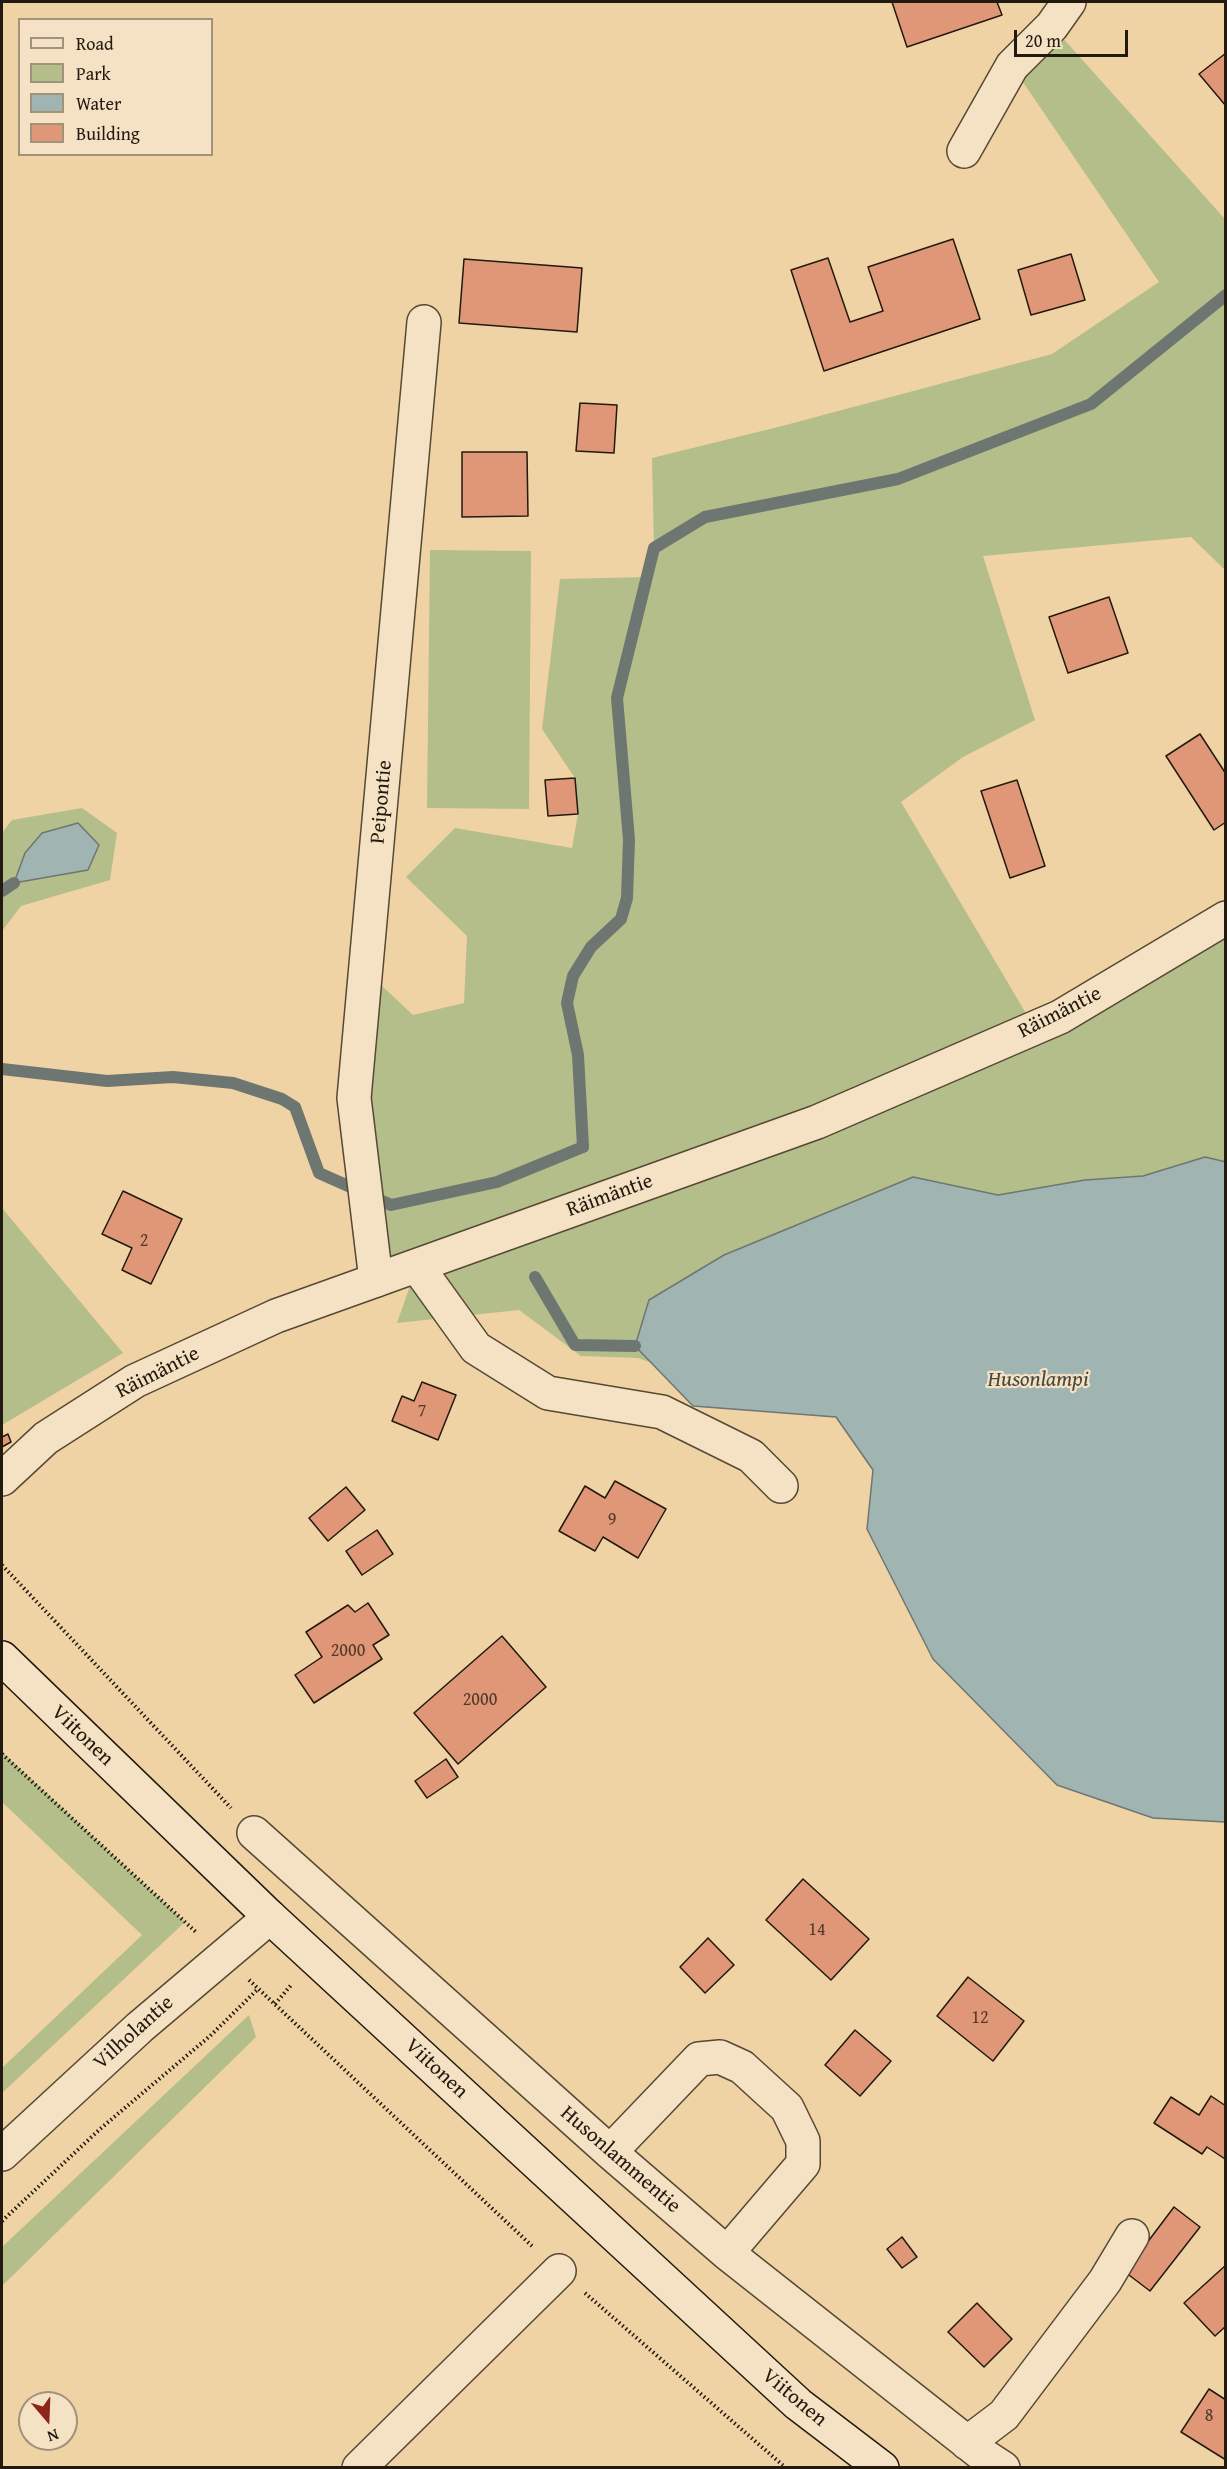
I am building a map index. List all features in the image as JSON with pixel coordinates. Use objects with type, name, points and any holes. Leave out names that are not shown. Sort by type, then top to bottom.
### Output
[{"type":"street","points":[[964,151],[1012,66],[1052,26],[1069,2]]},
{"type":"street","name":"Peipontie","points":[[376,1280],[354,1098],[424,322]]},
{"type":"street","name":"Räimäntie","points":[[2,1479],[46,1438],[135,1381],[276,1316],[818,1122],[1060,1017],[1226,918]]},
{"type":"street","points":[[417,1266],[476,1348],[548,1393],[662,1412],[751,1456],[781,1486]]},
{"type":"street","name":"Viitonen","points":[[2,1658],[270,1917],[798,2404],[882,2468]]},
{"type":"street","name":"Husonlammentie","points":[[254,1833],[610,2152],[727,2253],[1003,2468]]},
{"type":"street","name":"Vilholantie","points":[[2,2154],[140,2027],[270,1917]]},
{"type":"street","points":[[610,2152],[699,2060],[720,2057],[742,2067],[787,2108],[803,2141],[803,2164],[727,2253]]},
{"type":"street","points":[[967,2442],[1004,2415],[1105,2281],[1132,2236]]},
{"type":"street","points":[[359,2468],[559,2271]]},
{"type":"path","points":[[2,1565],[254,1833]]},
{"type":"path","points":[[2,1755],[223,1956],[559,2271],[786,2468]]},
{"type":"path","points":[[2,2221],[100,2129],[210,2036],[258,1989]]},
{"type":"green space","points":[[1052,26],[1225,219],[1225,570],[1191,537],[983,556],[1035,720],[963,757],[901,802],[1034,1027],[1225,918],[1225,1162],[1205,1157],[1143,1176],[1105,1178],[873,1470],[836,1417],[693,1406],[652,1363],[638,1358],[581,1356],[519,1310],[397,1323],[417,1266],[376,1280],[366,971],[413,1015],[464,1003],[467,936],[406,877],[455,828],[572,848],[578,814],[575,778],[542,729],[560,579],[647,577],[654,548],[652,458],[1052,354],[1159,282],[1012,66]]},
{"type":"green space","points":[[430,550],[531,551],[529,809],[427,808]]},
{"type":"green space","points":[[82,808],[117,833],[110,880],[21,906],[2,931],[2,833],[12,820]]},
{"type":"green space","points":[[2,1208],[123,1353],[2,1425]]},
{"type":"green space","points":[[2,1752],[185,1922],[2,2093],[2,2068],[142,1935],[2,1802]]},
{"type":"green space","points":[[249,2015],[256,2037],[2,2286],[2,2247]]},
{"type":"water","points":[[78,823],[99,845],[88,870],[14,883],[25,853],[42,833]]},
{"type":"water","name":"Husonlampi","points":[[1205,1157],[1226,1162],[1225,1822],[1153,1818],[1057,1785],[933,1659],[867,1529],[873,1470],[836,1417],[693,1406],[635,1346],[649,1300],[724,1255],[913,1177],[998,1195],[1085,1180],[1143,1176]]},
{"type":"building","points":[[892,2],[997,2],[1002,15],[907,47]]},
{"type":"building","points":[[1226,53],[1226,106],[1199,74]]},
{"type":"building","points":[[953,239],[980,319],[824,371],[791,270],[828,258],[850,322],[883,311],[868,267]]},
{"type":"building","points":[[1071,254],[1085,300],[1031,315],[1018,270]]},
{"type":"building","points":[[464,259],[582,268],[577,332],[459,323]]},
{"type":"building","points":[[580,403],[617,405],[614,453],[576,451]]},
{"type":"building","points":[[462,452],[527,452],[528,516],[462,517]]},
{"type":"building","points":[[1109,597],[1128,653],[1068,673],[1049,617]]},
{"type":"building","points":[[1200,734],[1226,774],[1226,822],[1214,830],[1166,756]]},
{"type":"building","points":[[575,778],[578,814],[548,816],[545,780]]},
{"type":"building","points":[[1017,780],[1045,866],[1010,878],[981,791]]},
{"type":"building","points":[[123,1191],[182,1219],[151,1284],[122,1270],[132,1248],[102,1234]]},
{"type":"building","points":[[422,1382],[456,1395],[438,1440],[392,1421],[402,1396],[414,1401]]},
{"type":"building","points":[[8,1434],[11,1442],[2,1447],[2,1437]]},
{"type":"building","points":[[615,1481],[666,1509],[638,1558],[603,1537],[595,1551],[559,1531],[585,1486],[605,1498]]},
{"type":"building","points":[[346,1487],[365,1510],[328,1541],[309,1518]]},
{"type":"building","points":[[377,1530],[393,1554],[362,1575],[346,1551]]},
{"type":"building","points":[[368,1603],[389,1635],[373,1645],[382,1659],[314,1703],[295,1675],[322,1657],[306,1632],[348,1605],[355,1612]]},
{"type":"building","points":[[502,1636],[546,1687],[458,1764],[414,1713]]},
{"type":"building","points":[[446,1759],[458,1777],[427,1798],[415,1781]]},
{"type":"building","points":[[803,1879],[869,1939],[831,1980],[766,1920]]},
{"type":"building","points":[[708,1938],[734,1965],[705,1993],[680,1967]]},
{"type":"building","points":[[968,1977],[1024,2021],[993,2061],[937,2016]]},
{"type":"building","points":[[855,2030],[891,2061],[860,2096],[825,2065]]},
{"type":"building","points":[[1211,2096],[1226,2106],[1225,2159],[1207,2147],[1202,2154],[1154,2123],[1171,2097],[1199,2115]]},
{"type":"building","points":[[1174,2207],[1200,2227],[1150,2291],[1125,2272]]},
{"type":"building","points":[[902,2237],[917,2257],[902,2268],[887,2249]]},
{"type":"building","points":[[1226,2265],[1226,2326],[1215,2336],[1184,2303]]},
{"type":"building","points":[[977,2303],[1012,2339],[984,2367],[948,2332]]},
{"type":"building","points":[[1209,2389],[1226,2400],[1226,2460],[1181,2432]]},
{"type":"waterway","points":[[2,1069],[107,1081],[173,1077],[233,1083],[282,1099],[295,1107],[319,1173],[391,1205],[497,1182],[583,1147],[578,1055],[567,1003],[573,976],[591,947],[621,919],[627,898],[629,840],[617,698],[654,548],[705,517],[898,479],[1091,404],[1226,295]]},
{"type":"waterway","points":[[2,891],[14,883]]},
{"type":"waterway","points":[[535,1277],[575,1345],[635,1346]]}]
